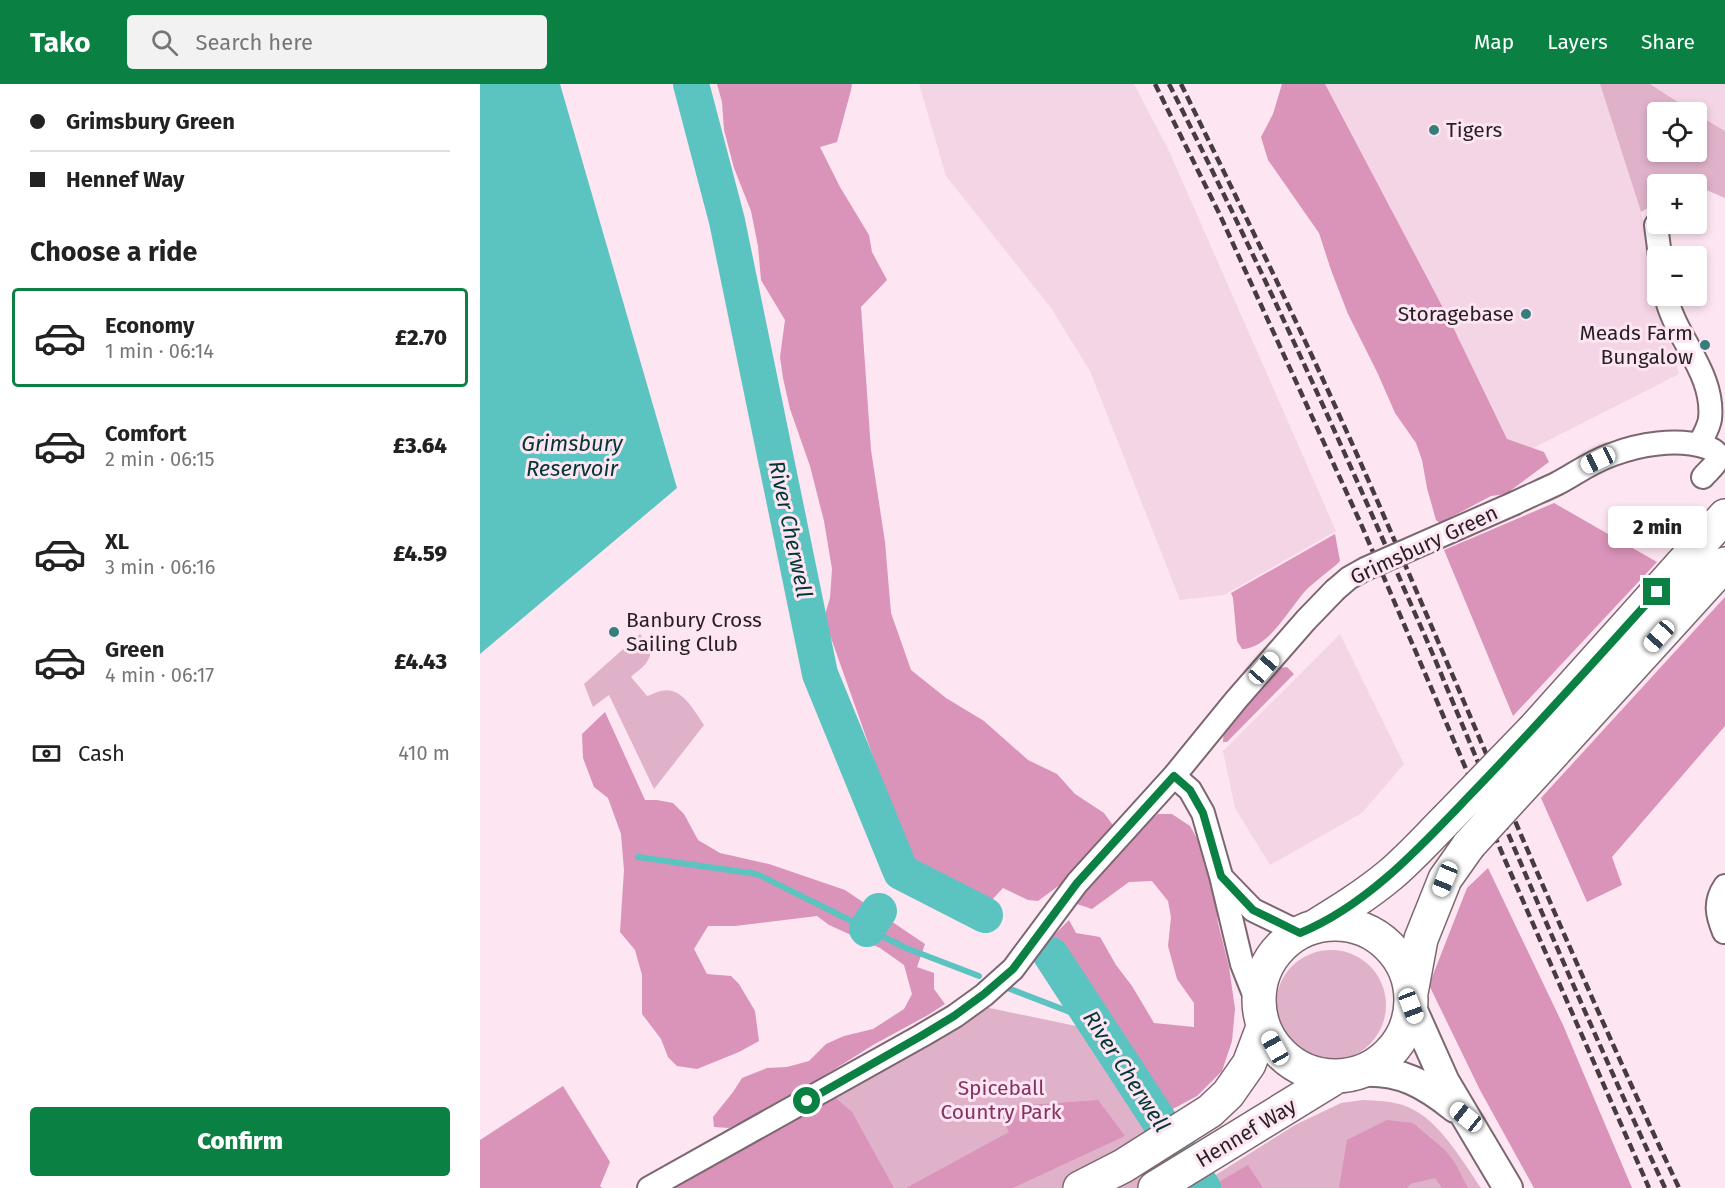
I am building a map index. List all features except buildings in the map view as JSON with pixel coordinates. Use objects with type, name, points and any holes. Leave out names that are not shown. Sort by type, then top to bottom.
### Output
[{"type":"highway","points":[[1725,516],[1544,740],[1445,879],[1421,939],[1407,1027],[1396,1046],[1381,1062],[1349,1074],[1313,1074],[1292,1064],[1275,1048],[1261,1017],[1260,985],[1268,964],[1281,946],[1360,898],[1389,875],[1446,820],[1544,740],[1725,564]]},
{"type":"highway","points":[[1307,930],[1336,924],[1358,927],[1378,937],[1394,952],[1406,971],[1411,999]]},
{"type":"highway","name":"Hennef Way","points":[[1080,1188],[1123,1166],[1210,1111],[1228,1094],[1249,1064],[1261,1017]]},
{"type":"highway","name":"Hennef Way","points":[[1155,1188],[1246,1131],[1349,1074]]},
{"type":"main road","points":[[1411,999],[1441,1073],[1508,1188]]},
{"type":"main road","points":[[1349,1074],[1378,1071],[1410,1078],[1428,1088],[1466,1117]]},
{"type":"street","points":[[1669,306],[1676,326],[1705,381],[1708,394],[1710,421],[1699,445],[1710,448],[1718,456],[1703,477]]},
{"type":"street","name":"Grimsbury Green","points":[[649,1188],[954,1016],[1013,969],[1077,883],[1174,776],[1306,620],[1349,578],[1558,483],[1610,455],[1632,448],[1659,444],[1699,445]]},
{"type":"street","points":[[1174,776],[1190,790],[1203,813],[1242,964],[1261,1017]]},
{"type":"street","points":[[1221,876],[1253,910],[1307,930]]},
{"type":"street","points":[[1724,932],[1716,907],[1725,886]]},
{"type":"shaded area","points":[[717,84],[852,84],[837,142],[820,147],[840,187],[869,235],[872,252],[887,280],[861,307],[871,450],[885,542],[891,613],[911,670],[946,698],[984,721],[1028,760],[1057,774],[1075,794],[1104,813],[1115,828],[1102,838],[1065,881],[1038,901],[1028,900],[1003,888],[989,903],[912,867],[824,618],[830,598],[832,569],[824,521],[810,466],[790,409],[783,378],[780,357],[785,320],[761,280],[758,246],[751,211],[734,168],[724,130],[722,102]]},
{"type":"shaded area","points":[[919,84],[1134,84],[1169,151],[1336,531],[1224,595],[1180,600],[1090,371],[1051,308],[946,176]]},
{"type":"shaded area","points":[[1282,84],[1325,84],[1451,323],[1507,439],[1544,452],[1549,462],[1506,494],[1491,496],[1440,523],[1436,520],[1416,443],[1395,413],[1348,314],[1319,233],[1268,160],[1261,137],[1273,114]]},
{"type":"shaded area","points":[[1308,84],[1600,84],[1641,212],[1649,246],[1647,306],[1662,306],[1679,374],[1504,463]]},
{"type":"shaded area","points":[[1650,84],[1725,84],[1725,131],[1707,119],[1707,102],[1680,102]]},
{"type":"shaded area","points":[[1554,503],[1657,562],[1513,716],[1444,550]]},
{"type":"shaded area","points":[[1335,534],[1340,561],[1307,589],[1270,635],[1252,647],[1242,649],[1237,641],[1231,593]]},
{"type":"shaded area","points":[[1725,597],[1725,726],[1612,857],[1622,885],[1587,902],[1541,798]]},
{"type":"shaded area","points":[[1340,634],[1404,764],[1362,813],[1270,865],[1235,808],[1223,751]]},
{"type":"shaded area","points":[[1287,667],[1294,674],[1227,742],[1223,742],[1224,725],[1279,668]]},
{"type":"shaded area","points":[[605,712],[645,800],[673,803],[684,814],[698,840],[720,853],[769,864],[845,890],[925,944],[917,967],[934,973],[934,989],[945,1004],[873,1045],[773,1108],[729,1128],[714,1127],[713,1117],[742,1078],[767,1068],[787,1067],[809,1061],[826,1044],[844,1036],[873,1029],[904,1009],[912,994],[904,965],[880,948],[829,925],[817,916],[735,926],[708,926],[694,949],[707,974],[731,976],[739,984],[755,1011],[759,1041],[697,1069],[677,1066],[668,1057],[661,1039],[642,1014],[642,975],[635,950],[620,932],[624,870],[621,834],[608,798],[594,787],[583,758],[582,734]]},
{"type":"shaded area","points":[[1158,814],[1172,814],[1190,826],[1202,847],[1214,890],[1235,1009],[1232,1041],[1222,1071],[1197,1096],[1169,1111],[1160,1113],[1068,965],[1052,948],[1051,938],[1069,920],[1076,933],[1100,937],[1154,1023],[1194,1027],[1194,1003],[1177,979],[1168,946],[1171,917],[1168,901],[1152,881],[1129,882],[1092,909],[1077,904],[1095,879],[1120,854],[1141,828]]},
{"type":"shaded area","points":[[1488,868],[1563,1025],[1632,1188],[1534,1188],[1480,1090],[1429,985],[1467,888]]},
{"type":"shaded area","points":[[563,1086],[610,1162],[600,1186],[602,1188],[480,1188],[480,1140]]},
{"type":"shaded area","points":[[830,1093],[852,1112],[894,1188],[663,1188]]},
{"type":"shaded area","points":[[1098,1100],[1125,1136],[1013,1188],[906,1188],[1009,1132],[996,1107]]},
{"type":"shaded area","points":[[1387,1120],[1413,1123],[1445,1150],[1455,1163],[1468,1188],[1442,1188],[1435,1178],[1410,1184],[1407,1188],[1339,1188],[1347,1140]]},
{"type":"shaded area","points":[[1248,1165],[1263,1188],[1208,1188]]},
{"type":"green space","points":[[1600,84],[1650,84],[1678,102],[1647,102],[1647,162],[1707,162],[1707,120],[1725,131],[1725,198],[1707,190],[1707,174],[1647,174],[1647,209],[1641,212]]},
{"type":"green space","points":[[640,634],[651,649],[650,654],[644,665],[631,677],[647,696],[659,691],[675,692],[687,701],[704,725],[654,789],[609,695],[593,707],[584,684]]},
{"type":"green space","points":[[1331,950],[1352,954],[1370,966],[1382,984],[1386,1005],[1382,1026],[1370,1044],[1352,1056],[1331,1060],[1310,1056],[1292,1044],[1280,1026],[1276,1005],[1280,984],[1292,966],[1310,954]]},
{"type":"green space","name":"Spiceball Country Park","points":[[985,1007],[1081,1027],[1183,1188],[734,1188],[775,1128]]},
{"type":"green space","points":[[1363,1100],[1402,1105],[1424,1116],[1443,1134],[1481,1188],[1195,1188],[1295,1125],[1341,1103]]},
{"type":"water","name":"Grimsbury Reservoir","points":[[480,84],[560,84],[677,488],[480,654]]},
{"type":"waterway","name":"River Cherwell","points":[[691,84],[727,221],[820,674],[901,872],[985,915]]},
{"type":"waterway","points":[[638,857],[757,874],[906,948],[979,976]]},
{"type":"waterway","points":[[867,929],[879,911]]},
{"type":"waterway","name":"River Cherwell","points":[[1051,955],[1203,1188]]},
{"type":"waterway","points":[[1005,987],[1096,1022]]},
{"type":"railway","points":[[1155,84],[1219,213],[1361,524],[1649,1188]]},
{"type":"railway","points":[[1169,84],[1256,260],[1338,438],[1580,999],[1665,1188]]},
{"type":"railway","points":[[1181,84],[1344,426],[1559,922],[1679,1188]]},
{"type":"place","name":"Tigers","points":[[1434,130]]},
{"type":"place","name":"Storagebase","points":[[1526,314]]},
{"type":"place","name":"Meads Farm Bungalow","points":[[1705,345]]},
{"type":"place","name":"Banbury Cross Sailing Club","points":[[614,632]]},
{"type":"route","points":[[807,1101],[954,1016],[1013,969],[1077,883],[1174,776],[1190,790],[1203,813],[1221,876],[1253,910],[1300,933],[1314,927],[1360,898],[1415,852],[1535,728],[1657,592]]}]
